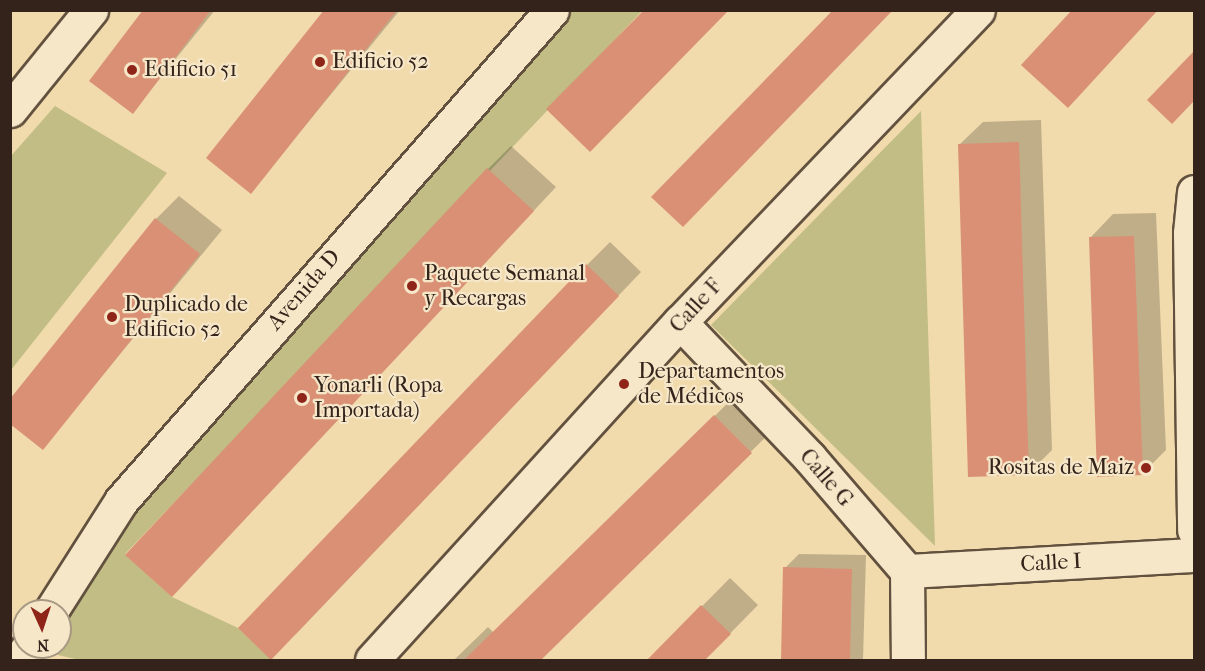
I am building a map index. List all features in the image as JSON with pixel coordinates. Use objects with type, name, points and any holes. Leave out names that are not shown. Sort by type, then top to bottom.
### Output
[{"type":"street","points":[[10,110],[91,10]]},
{"type":"street","name":"Avenida D","points":[[59,599],[121,501],[552,10]]},
{"type":"street","name":"Calle F","points":[[372,660],[680,322],[978,10]]},
{"type":"street","points":[[1194,192],[1190,242],[1194,530]]},
{"type":"street","name":"Calle G","points":[[680,322],[809,457],[907,571]]},
{"type":"street","name":"Calle I","points":[[907,571],[1194,555]]},
{"type":"street","points":[[907,571],[908,660]]},
{"type":"shaded area","points":[[566,11],[642,11],[125,554],[172,597],[238,628],[272,660],[72,658],[72,607],[106,540]]},
{"type":"shaded area","points":[[55,106],[167,173],[11,370],[11,156]]},
{"type":"shaded area","points":[[921,111],[935,546],[711,325]]},
{"type":"building","name":"Edificio 51","points":[[143,10],[211,10],[133,114],[89,81]]},
{"type":"building","name":"Edificio 52","points":[[324,10],[397,10],[251,194],[206,158]]},
{"type":"building","points":[[644,10],[729,10],[590,152],[546,109]]},
{"type":"building","points":[[833,10],[893,10],[683,227],[651,197]]},
{"type":"building","points":[[1072,10],[1158,10],[1068,108],[1021,65]]},
{"type":"building","points":[[1194,51],[1194,101],[1172,124],[1147,100]]},
{"type":"building","points":[[1019,142],[1029,475],[968,477],[958,144]]},
{"type":"building","points":[[487,168],[534,211],[172,597],[125,555]]},
{"type":"building","name":"Duplicado de Edificio 52","points":[[155,218],[200,254],[43,450],[10,424],[10,399]]},
{"type":"building","points":[[1134,236],[1143,475],[1097,477],[1089,237]]},
{"type":"building","points":[[586,264],[619,296],[271,660],[238,628]]},
{"type":"building","points":[[714,415],[752,453],[541,660],[464,660]]},
{"type":"building","points":[[783,567],[852,569],[850,660],[781,660]]},
{"type":"building","points":[[701,605],[731,634],[705,660],[647,660]]},
{"type":"place","name":"Edificio 52","points":[[320,62]]},
{"type":"place","name":"Edificio 51","points":[[132,70]]},
{"type":"place","name":"Paquete Semanal y Recargas","points":[[412,286]]},
{"type":"place","name":"Duplicado de Edificio 52","points":[[112,317]]},
{"type":"place","name":"Departamentos de Médicos","points":[[624,384]]},
{"type":"place","name":"Yonarli (Ropa Importada)","points":[[302,398]]},
{"type":"place","name":"Rositas de Maiz","points":[[1146,468]]}]
